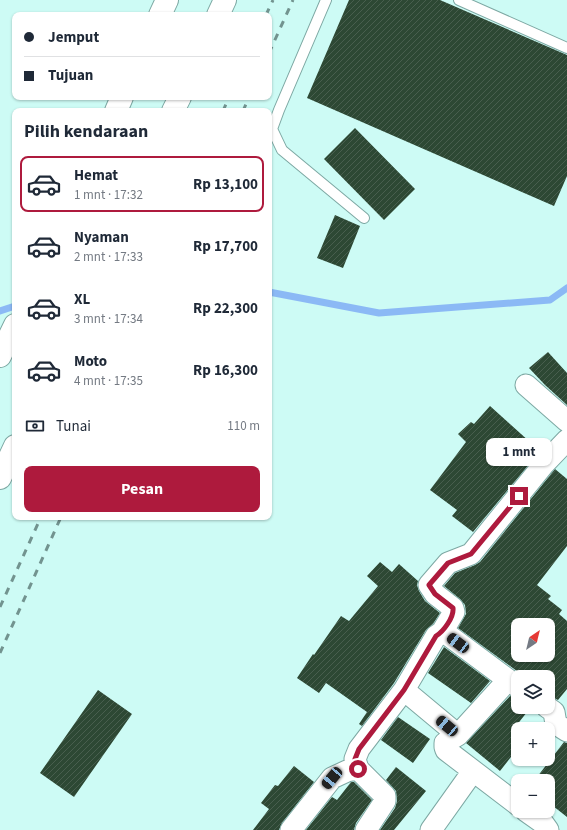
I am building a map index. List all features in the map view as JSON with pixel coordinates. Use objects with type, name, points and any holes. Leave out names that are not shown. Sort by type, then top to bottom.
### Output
[{"type":"highway","points":[[161,12],[167,0]]},
{"type":"highway","points":[[219,12],[225,0]]},
{"type":"highway","points":[[0,356],[12,331]]},
{"type":"highway","points":[[0,478],[12,452]]},
{"type":"street","points":[[526,386],[567,421]]},
{"type":"street","points":[[366,830],[383,805],[385,796],[358,769],[355,759],[359,749],[404,690],[436,636],[442,632],[454,612],[453,608],[435,594],[429,585],[448,563],[471,554],[544,464],[567,440]]},
{"type":"street","points":[[442,632],[511,682]]},
{"type":"street","points":[[511,686],[458,735],[445,743],[446,750],[511,800]]},
{"type":"street","points":[[404,690],[458,735]]},
{"type":"street","points":[[554,714],[556,724],[567,731]]},
{"type":"street","points":[[291,830],[332,778],[346,771],[358,769]]},
{"type":"street","points":[[430,830],[473,771]]},
{"type":"street","points":[[535,818],[548,830]]},
{"type":"lane","points":[[326,0],[282,102],[272,129],[282,150],[364,218]]},
{"type":"lane","points":[[459,0],[567,48]]},
{"type":"building","points":[[349,0],[440,0],[567,55],[567,176],[554,206],[307,98]]},
{"type":"building","points":[[355,128],[415,189],[384,220],[324,159]]},
{"type":"building","points":[[335,215],[360,226],[343,268],[317,258]]},
{"type":"building","points":[[548,352],[567,373],[567,405],[529,368]]},
{"type":"building","points":[[490,406],[540,451],[473,532],[452,516],[457,510],[430,490],[466,442],[458,434],[471,422],[474,424]]},
{"type":"building","points":[[555,469],[567,479],[567,546],[537,585],[551,596],[548,599],[562,610],[559,614],[567,621],[567,689],[558,700],[555,698],[555,670],[515,670],[458,628],[466,614],[465,605],[444,586],[455,573],[480,562]]},
{"type":"building","points":[[380,562],[392,572],[399,564],[418,581],[417,585],[419,591],[425,601],[440,613],[433,624],[426,630],[394,683],[362,726],[359,724],[367,712],[326,683],[319,693],[297,678],[341,616],[349,621],[378,586],[367,576]]},
{"type":"building","points":[[444,647],[490,681],[471,703],[428,673]]},
{"type":"building","points":[[98,690],[132,714],[74,797],[40,773]]},
{"type":"building","points":[[510,696],[511,714],[525,714],[519,722],[511,722],[511,757],[500,771],[466,743]]},
{"type":"building","points":[[398,717],[430,739],[413,763],[381,740]]},
{"type":"building","points":[[564,742],[567,743],[567,817],[555,808],[555,774],[539,774],[546,766],[555,766],[555,754]]},
{"type":"building","points":[[294,766],[314,782],[282,823],[279,830],[253,830],[269,809],[261,803],[275,785],[278,786]]},
{"type":"building","points":[[396,767],[426,791],[394,830],[380,830],[395,808],[397,801],[396,791],[386,780]]},
{"type":"building","points":[[351,782],[354,782],[372,800],[356,823],[354,830],[306,830],[332,797],[337,800]]},
{"type":"waterway","points":[[272,293],[379,313],[550,300],[567,288]]},
{"type":"waterway","points":[[0,311],[12,307]]},
{"type":"railway","points":[[267,12],[273,0]]},
{"type":"railway","points":[[272,46],[293,0]]},
{"type":"railway","points":[[224,108],[228,100]]},
{"type":"railway","points":[[244,108],[248,100]]},
{"type":"railway","points":[[0,607],[40,520]]},
{"type":"railway","points":[[0,653],[60,520]]},
{"type":"route","points":[[358,769],[355,759],[359,749],[404,690],[436,636],[442,632],[454,612],[453,608],[435,594],[429,585],[448,563],[471,554],[519,496]]}]
